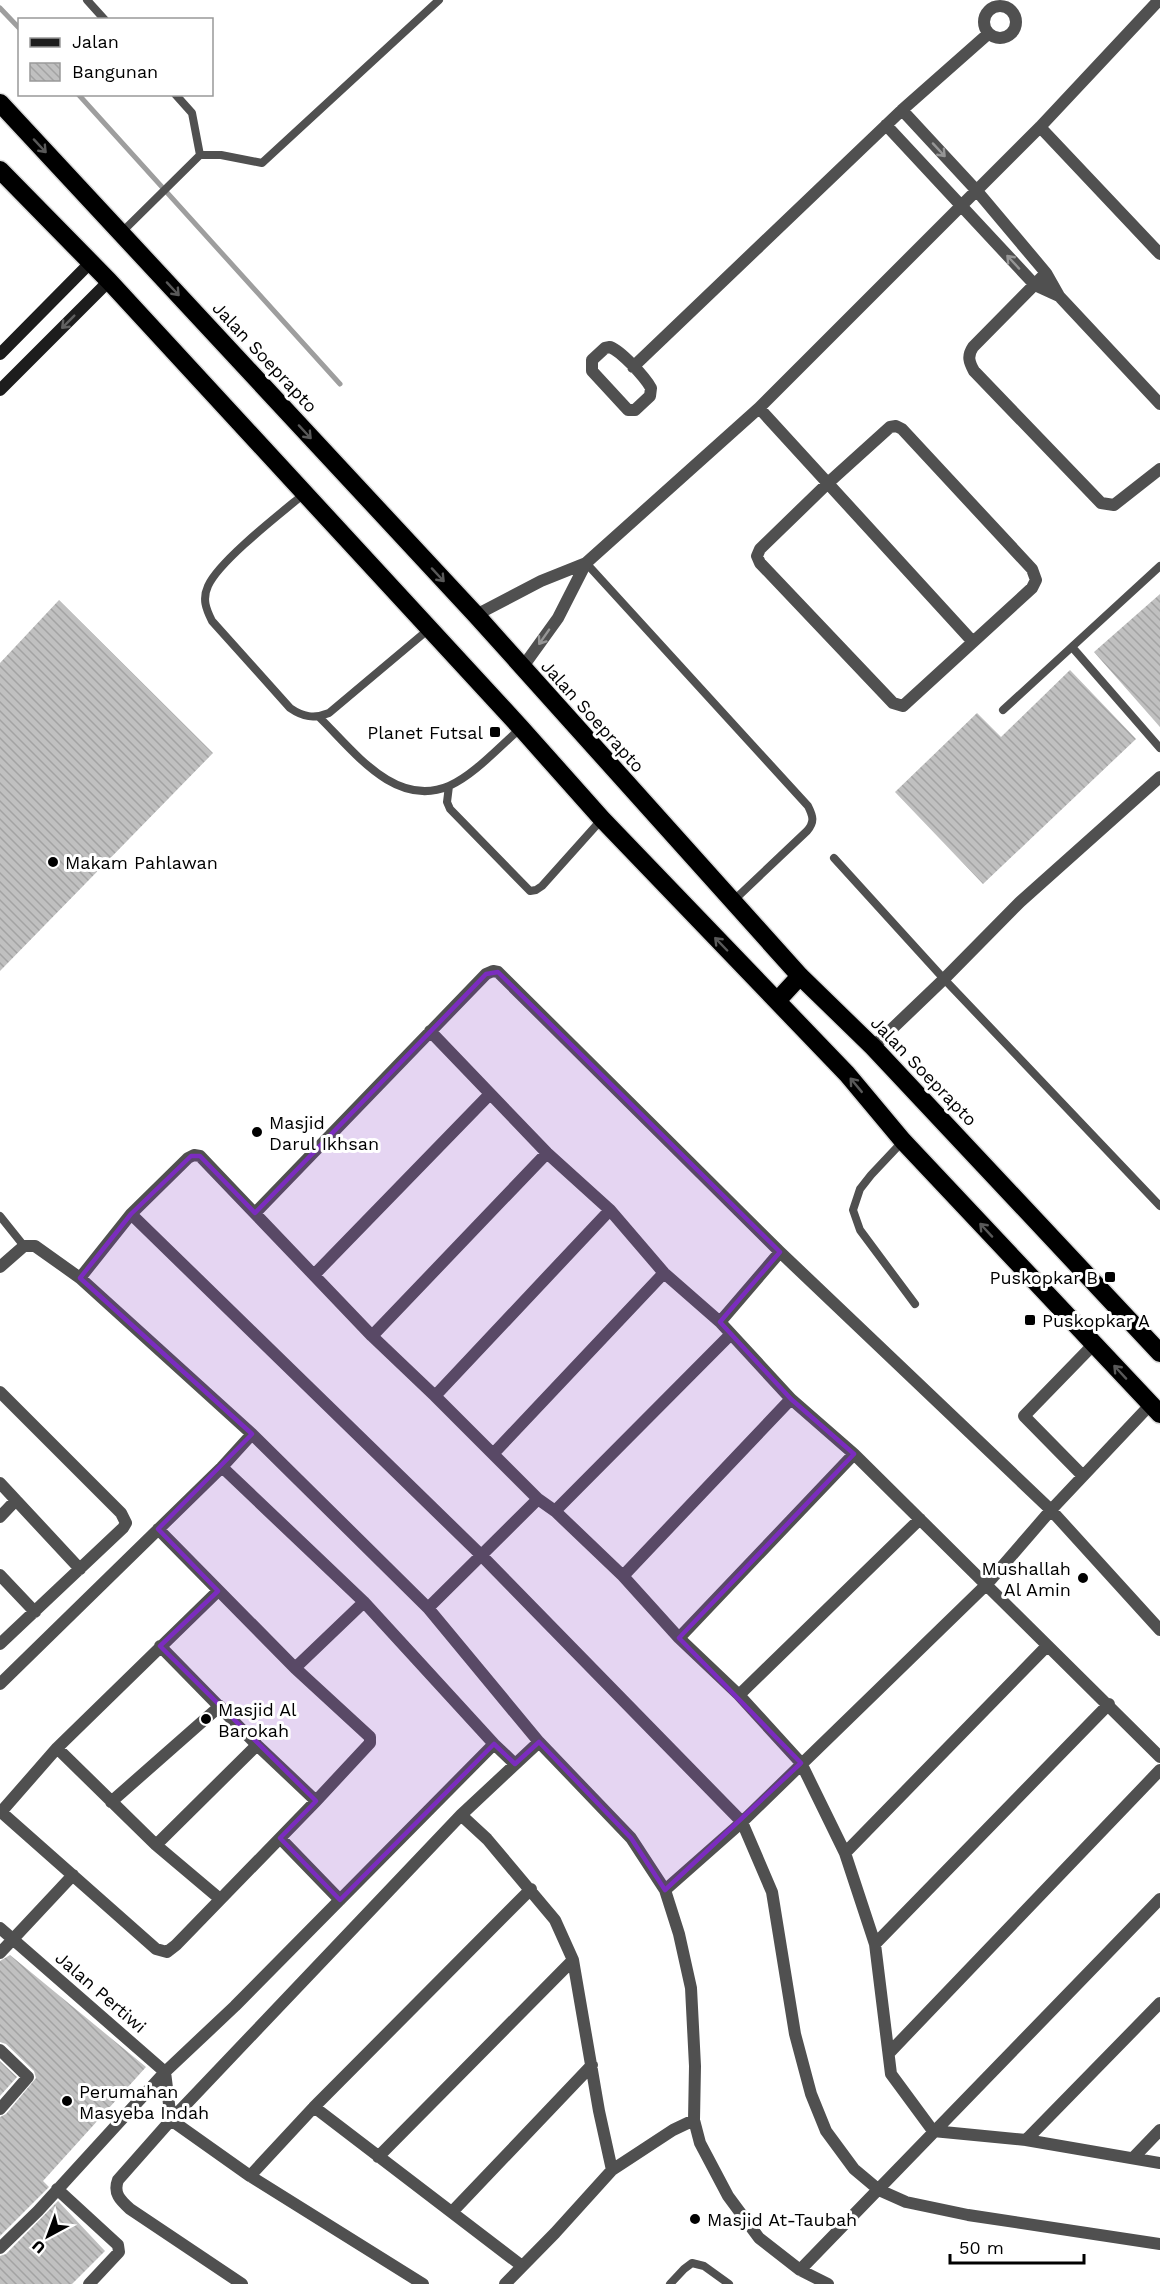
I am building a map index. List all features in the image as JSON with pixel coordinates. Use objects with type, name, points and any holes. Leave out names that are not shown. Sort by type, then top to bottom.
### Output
[{"type":"highway","name":"Jalan Soeprapto","points":[[0,103],[476,615],[800,976],[873,1047],[1160,1353]]},
{"type":"highway","points":[[0,170],[109,281],[602,819],[847,1074],[903,1141],[1155,1409]]},
{"type":"highway","points":[[777,1001],[800,976]]},
{"type":"main road","points":[[0,354],[91,262]]},
{"type":"main road","points":[[0,390],[109,281]]},
{"type":"street","points":[[476,615],[541,581],[586,563],[759,408],[1040,127],[1155,1]]},
{"type":"street","points":[[633,367],[886,125],[988,34]]},
{"type":"street","points":[[902,110],[976,191],[1046,273],[1059,296],[1160,404]]},
{"type":"street","points":[[886,125],[1035,285],[1059,296]]},
{"type":"street","points":[[1040,127],[1160,254]]},
{"type":"street","points":[[1046,273],[973,347],[969,358],[974,371],[1101,503],[1114,506],[1160,469]]},
{"type":"street","points":[[610,347],[614,348],[633,367],[649,384],[651,393],[633,411],[628,410],[592,371],[590,364],[605,348],[610,347]]},
{"type":"street","points":[[759,408],[973,642]]},
{"type":"street","points":[[890,427],[898,427],[1032,569],[1036,580],[1032,588],[906,705],[896,705],[760,563],[757,556],[760,549],[828,483],[890,427]]},
{"type":"street","points":[[522,668],[558,618],[586,563]]},
{"type":"street","points":[[873,1047],[1020,902],[1160,777]]},
{"type":"street","points":[[255,1213],[486,974],[493,971],[498,972],[780,1252],[1051,1510],[1160,1630]]},
{"type":"street","points":[[430,1031],[547,1153],[610,1210],[664,1273],[720,1322],[791,1399],[854,1454],[1160,1757]]},
{"type":"street","points":[[314,1275],[490,1094]]},
{"type":"street","points":[[372,1336],[547,1153]]},
{"type":"street","points":[[80,1278],[131,1214],[188,1158],[194,1155],[200,1156],[372,1336],[538,1499],[555,1510],[623,1576],[680,1638],[739,1695],[801,1763],[845,1853],[875,1944],[891,2074],[933,2131],[1026,2140],[1160,2163]]},
{"type":"street","points":[[435,1396],[610,1210]]},
{"type":"street","points":[[131,1214],[481,1555],[742,1822],[772,1892],[795,2034],[811,2094],[826,2131],[854,2169],[879,2190],[906,2202],[968,2215],[1160,2244]]},
{"type":"street","points":[[0,1267],[24,1246],[34,1246],[80,1278],[252,1434],[428,1608],[540,1742],[631,1838],[665,1890],[679,1934],[691,1988],[695,2066],[694,2120],[700,2143],[728,2196],[759,2238],[800,2270],[828,2284]]},
{"type":"street","points":[[720,1322],[780,1252]]},
{"type":"street","points":[[493,1454],[664,1273]]},
{"type":"street","points":[[555,1510],[730,1335]]},
{"type":"street","points":[[1083,1476],[1024,1416],[1094,1344]]},
{"type":"street","points":[[0,1392],[125,1519],[126,1523],[0,1644]]},
{"type":"street","points":[[623,1576],[791,1399]]},
{"type":"street","points":[[665,1890],[742,1822],[987,1584],[1083,1476],[1155,1409]]},
{"type":"street","points":[[0,1684],[222,1467],[252,1434]]},
{"type":"street","points":[[680,1638],[854,1454]]},
{"type":"street","points":[[222,1467],[364,1602],[515,1764]]},
{"type":"street","points":[[0,1483],[80,1569]]},
{"type":"street","points":[[428,1608],[538,1499]]},
{"type":"street","points":[[0,1517],[16,1500]]},
{"type":"street","points":[[739,1695],[920,1520]]},
{"type":"street","points":[[158,1529],[295,1668],[370,1737],[370,1743],[365,1750],[167,1952],[156,1949],[1,1812],[57,1748],[218,1591]]},
{"type":"street","points":[[0,1575],[34,1612]]},
{"type":"street","points":[[295,1668],[364,1602]]},
{"type":"street","points":[[160,1646],[257,1745],[316,1801]]},
{"type":"street","points":[[845,1853],[1047,1646]]},
{"type":"street","points":[[875,1944],[1109,1704]]},
{"type":"street","points":[[111,1802],[220,1706]]},
{"type":"street","points":[[242,2284],[129,2209],[120,2201],[116,2193],[118,2180],[171,2120],[461,1815],[540,1742]]},
{"type":"street","points":[[0,2248],[165,2072],[235,2006],[494,1744]]},
{"type":"street","points":[[156,1845],[257,1745]]},
{"type":"street","points":[[57,1748],[156,1845],[220,1899]]},
{"type":"street","points":[[890,2052],[1160,1770]]},
{"type":"street","points":[[461,1815],[487,1839],[555,1920],[573,1960],[599,2111],[612,2170]]},
{"type":"street","points":[[280,1838],[340,1900]]},
{"type":"street","points":[[0,1953],[73,1875]]},
{"type":"street","points":[[250,2176],[314,2107],[531,1889]]},
{"type":"street","points":[[800,2270],[1160,1899]]},
{"type":"street","name":"Jalan Pertiwi","points":[[0,1928],[165,2072]]},
{"type":"street","points":[[378,2157],[573,1960]]},
{"type":"street","points":[[1026,2140],[1160,2003]]},
{"type":"street","points":[[0,2050],[28,2077],[0,2109]]},
{"type":"street","points":[[452,2212],[592,2065]]},
{"type":"street","points":[[165,2072],[171,2120],[250,2176],[423,2284]]},
{"type":"street","points":[[314,2107],[522,2266]]},
{"type":"street","points":[[505,2284],[555,2234],[612,2170],[673,2130],[694,2120]]},
{"type":"street","points":[[1134,2157],[1160,2130]]},
{"type":"street","points":[[57,2189],[120,2248],[119,2252],[89,2284]]},
{"type":"lane","points":[[88,0],[103,18]]},
{"type":"lane","points":[[121,233],[201,155],[221,155],[262,163],[439,0]]},
{"type":"lane","points":[[177,96],[192,113],[201,155]]},
{"type":"lane","points":[[305,493],[239,550],[212,579],[207,588],[205,608],[212,621],[290,708],[309,717],[319,717],[329,713],[430,629]]},
{"type":"lane","points":[[586,563],[811,811],[812,825],[807,831],[732,902]]},
{"type":"lane","points":[[1003,710],[1160,566]]},
{"type":"lane","points":[[1072,647],[1160,748]]},
{"type":"lane","points":[[319,717],[387,781],[413,790],[430,790],[449,786],[470,772],[521,728]]},
{"type":"lane","points":[[449,786],[447,802],[450,809],[530,891],[542,886],[602,819]]},
{"type":"lane","points":[[834,858],[944,979],[1160,1206]]},
{"type":"lane","points":[[903,1141],[860,1189],[854,1210],[860,1230],[915,1304]]},
{"type":"lane","points":[[0,1216],[24,1246]]},
{"type":"lane","points":[[670,2284],[692,2263],[704,2266],[729,2284]]},
{"type":"highlighted area","points":[[498,972],[780,1252],[720,1322],[791,1399],[854,1454],[679,1638],[801,1763],[665,1890],[631,1838],[539,1742],[515,1764],[494,1744],[340,1900],[280,1838],[316,1801],[160,1646],[218,1591],[158,1529],[252,1434],[80,1278],[131,1214],[191,1156],[200,1156],[255,1213],[486,974]]},
{"type":"building","points":[[1160,594],[1160,727],[1094,652]]},
{"type":"building","name":"Makam Pahlawan","points":[[59,600],[213,753],[0,971],[0,663]]},
{"type":"building","points":[[1070,670],[1136,739],[983,884],[895,792],[977,713],[1001,737]]},
{"type":"building","name":"Perumahan Masyeba Indah","points":[[10,1955],[146,2067],[43,2181],[49,2187],[0,2236],[0,2117],[6,2114],[36,2078],[34,2071],[6,2044],[0,2042],[0,1961]]},
{"type":"building","points":[[0,2061],[17,2077],[0,2096]]},
{"type":"building","points":[[58,2201],[105,2251],[72,2284],[0,2284],[0,2256],[6,2254]]},
{"type":"waterway","points":[[0,8],[18,27]]},
{"type":"waterway","points":[[80,96],[340,384]]},
{"type":"place","name":"Planet Futsal","points":[[495,732]]},
{"type":"place","name":"Makam Pahlawan","points":[[53,862]]},
{"type":"place","name":"Masjid Darul Ikhsan","points":[[257,1132]]},
{"type":"place","name":"Puskopkar B","points":[[1110,1277]]},
{"type":"place","name":"Puskopkar A","points":[[1030,1320]]},
{"type":"place","name":"Mushallah Al Amin","points":[[1083,1578]]},
{"type":"place","name":"Masjid Al Barokah","points":[[206,1719]]},
{"type":"place","name":"Perumahan Masyeba Indah","points":[[67,2101]]},
{"type":"place","name":"Masjid At-Taubah","points":[[695,2219]]}]
